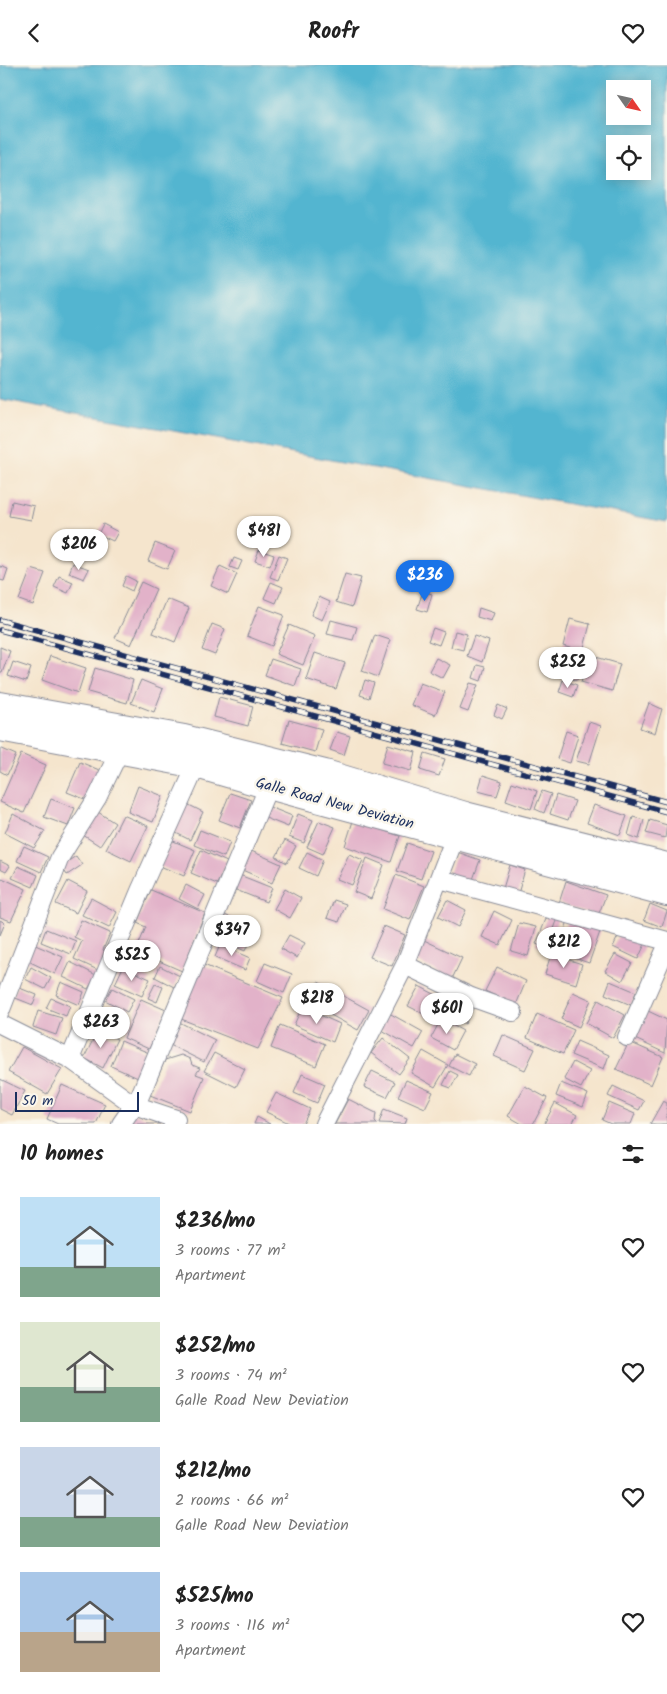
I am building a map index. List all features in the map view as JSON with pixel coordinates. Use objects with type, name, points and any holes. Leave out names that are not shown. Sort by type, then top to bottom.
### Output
[{"type":"main road","name":"Galle Road New Deviation","points":[[0,705],[184,739],[324,774],[460,825],[667,892]]},
{"type":"main road","name":"Galle Road New Deviation","points":[[0,727],[121,748],[197,764],[269,785],[667,867]]},
{"type":"street","points":[[0,1012],[60,857],[97,798],[121,748]]},
{"type":"street","points":[[70,1059],[140,891],[197,764]]},
{"type":"street","points":[[121,1124],[134,1105],[269,785]]},
{"type":"street","points":[[324,1124],[405,965],[460,825]]},
{"type":"street","points":[[440,879],[667,941]]},
{"type":"street","points":[[627,1037],[667,946]]},
{"type":"street","points":[[405,965],[471,997],[513,1012]]},
{"type":"street","points":[[0,1024],[70,1059],[134,1105],[176,1119],[173,1124]]},
{"type":"water","points":[[0,65],[667,65],[667,522],[0,399]]},
{"type":"building","points":[[12,501],[34,506],[31,520],[9,516]]},
{"type":"building","points":[[103,524],[118,532],[113,541],[98,534]]},
{"type":"building","points":[[155,543],[175,551],[167,569],[148,561]]},
{"type":"building","points":[[259,550],[274,555],[270,566],[255,561]]},
{"type":"building","points":[[279,555],[287,558],[278,580],[270,577]]},
{"type":"building","points":[[234,558],[242,561],[238,570],[230,567]]},
{"type":"building","points":[[73,563],[89,569],[84,579],[69,573]]},
{"type":"building","points":[[0,566],[8,569],[4,581],[0,580]]},
{"type":"building","points":[[220,566],[237,574],[228,594],[211,586]]},
{"type":"building","points":[[31,569],[45,573],[33,605],[19,600]]},
{"type":"building","points":[[345,574],[361,578],[352,607],[336,602]]},
{"type":"building","points":[[59,576],[73,582],[68,593],[54,587]]},
{"type":"building","points":[[126,576],[136,581],[132,591],[122,586]]},
{"type":"building","points":[[141,582],[156,589],[131,645],[115,638]]},
{"type":"building","points":[[271,582],[283,587],[276,603],[264,598]]},
{"type":"building","points":[[423,591],[432,594],[427,612],[417,609]]},
{"type":"building","points":[[319,597],[330,602],[322,620],[311,615]]},
{"type":"building","points":[[167,599],[189,608],[175,642],[153,633]]},
{"type":"building","points":[[259,606],[284,615],[272,646],[247,636]]},
{"type":"building","points":[[479,608],[494,613],[491,621],[477,617]]},
{"type":"building","points":[[570,619],[590,624],[583,652],[563,646]]},
{"type":"building","points":[[331,620],[357,627],[353,640],[327,634]]},
{"type":"building","points":[[212,624],[225,629],[215,655],[202,650]]},
{"type":"building","points":[[289,625],[315,636],[303,665],[276,654]]},
{"type":"building","points":[[433,628],[444,632],[439,645],[428,641]]},
{"type":"building","points":[[455,631],[467,634],[463,650],[451,647]]},
{"type":"building","points":[[375,635],[390,640],[378,677],[362,671]]},
{"type":"building","points":[[474,636],[489,641],[482,662],[467,656]]},
{"type":"building","points":[[0,647],[10,651],[2,673],[0,673]]},
{"type":"building","points":[[315,653],[345,663],[336,689],[306,679]]},
{"type":"building","points":[[567,655],[582,659],[577,680],[562,677]]},
{"type":"building","points":[[589,655],[620,664],[612,691],[581,682]]},
{"type":"building","points":[[50,656],[86,668],[78,693],[42,680]]},
{"type":"building","points":[[436,658],[450,665],[443,678],[429,671]]},
{"type":"building","points":[[271,659],[301,669],[295,686],[265,675]]},
{"type":"building","points":[[13,662],[31,668],[26,682],[8,676]]},
{"type":"building","points":[[477,665],[485,667],[481,681],[473,678]]},
{"type":"building","points":[[95,668],[133,680],[127,703],[88,692]]},
{"type":"building","points":[[141,680],[163,689],[154,712],[131,703]]},
{"type":"building","points":[[365,680],[374,683],[369,698],[360,695]]},
{"type":"building","points":[[563,680],[577,685],[573,697],[559,692]]},
{"type":"building","points":[[420,683],[445,692],[435,715],[411,705]]},
{"type":"building","points":[[470,683],[478,685],[468,712],[460,709]]},
{"type":"building","points":[[219,697],[253,706],[248,726],[214,717]]},
{"type":"building","points":[[649,703],[662,709],[655,733],[640,728]]},
{"type":"building","points":[[498,705],[507,709],[502,719],[494,715]]},
{"type":"building","points":[[289,720],[322,729],[315,752],[282,743]]},
{"type":"building","points":[[589,722],[601,726],[589,764],[576,761]]},
{"type":"building","points":[[566,731],[578,735],[570,763],[557,759]]},
{"type":"building","points":[[337,732],[350,736],[344,755],[330,750]]},
{"type":"building","points":[[388,744],[416,752],[411,771],[382,763]]},
{"type":"building","points":[[0,748],[16,755],[7,775],[0,771]]},
{"type":"building","points":[[425,753],[445,759],[439,776],[420,770]]},
{"type":"building","points":[[21,754],[46,765],[24,813],[0,802]]},
{"type":"building","points":[[80,762],[104,772],[92,802],[67,792]]},
{"type":"building","points":[[483,775],[502,781],[497,796],[478,791]]},
{"type":"building","points":[[512,782],[537,791],[531,809],[506,800]]},
{"type":"building","points":[[138,786],[163,796],[153,822],[128,812]]},
{"type":"building","points":[[542,791],[551,794],[544,813],[535,809]]},
{"type":"building","points":[[230,793],[251,800],[240,828],[219,820]]},
{"type":"building","points":[[556,795],[575,801],[568,820],[550,814]]},
{"type":"building","points":[[51,799],[75,808],[68,826],[44,817]]},
{"type":"building","points":[[185,803],[203,812],[190,840],[172,831]]},
{"type":"building","points":[[594,805],[627,816],[620,835],[587,823]]},
{"type":"building","points":[[267,806],[292,816],[288,827],[263,817]]},
{"type":"building","points":[[98,812],[115,823],[100,846],[83,835]]},
{"type":"building","points":[[13,814],[45,831],[34,848],[5,833]]},
{"type":"building","points":[[298,814],[313,820],[304,843],[289,837]]},
{"type":"building","points":[[123,815],[148,826],[131,861],[106,849]]},
{"type":"building","points":[[633,817],[644,820],[639,839],[628,835]]},
{"type":"building","points":[[650,820],[667,825],[665,838],[646,833]]},
{"type":"building","points":[[319,821],[335,827],[323,854],[307,847]]},
{"type":"building","points":[[353,821],[400,836],[391,862],[345,846]]},
{"type":"building","points":[[200,830],[230,842],[224,857],[194,845]]},
{"type":"building","points":[[171,840],[195,850],[184,876],[160,866]]},
{"type":"building","points":[[285,840],[296,846],[287,863],[276,857]]},
{"type":"building","points":[[407,843],[431,851],[421,879],[397,871]]},
{"type":"building","points":[[24,846],[48,857],[41,872],[17,861]]},
{"type":"building","points":[[201,850],[227,862],[217,884],[191,873]]},
{"type":"building","points":[[249,850],[281,864],[272,883],[240,869]]},
{"type":"building","points":[[307,852],[323,860],[316,876],[299,868]]},
{"type":"building","points":[[457,852],[480,860],[471,885],[448,877]]},
{"type":"building","points":[[349,854],[363,860],[352,885],[337,879]]},
{"type":"building","points":[[76,856],[82,865],[67,875],[61,866]]},
{"type":"building","points":[[367,858],[384,865],[371,899],[354,892]]},
{"type":"building","points":[[0,861],[10,866],[6,872],[0,869]]},
{"type":"building","points":[[510,865],[525,870],[517,897],[502,892]]},
{"type":"building","points":[[18,866],[38,875],[33,887],[12,878]]},
{"type":"building","points":[[237,874],[272,888],[266,902],[231,888]]},
{"type":"building","points":[[396,875],[424,886],[410,920],[383,909]]},
{"type":"building","points":[[2,878],[26,889],[11,921],[0,917],[0,883]]},
{"type":"building","points":[[68,881],[87,891],[76,913],[56,904]]},
{"type":"building","points":[[566,881],[606,895],[598,916],[559,903]]},
{"type":"building","points":[[186,885],[205,895],[198,909],[179,899]]},
{"type":"building","points":[[285,889],[301,898],[290,918],[274,909]]},
{"type":"building","points":[[151,890],[205,913],[182,971],[136,951],[146,927],[137,923]]},
{"type":"building","points":[[91,898],[117,912],[109,928],[82,915]]},
{"type":"building","points":[[334,900],[346,904],[339,922],[327,918]]},
{"type":"building","points":[[447,900],[466,910],[458,927],[438,917]]},
{"type":"building","points":[[650,904],[667,911],[662,927],[644,920]]},
{"type":"building","points":[[494,911],[512,920],[500,945],[482,937]]},
{"type":"building","points":[[548,914],[558,918],[547,948],[536,944]]},
{"type":"building","points":[[225,915],[255,929],[245,951],[215,937]]},
{"type":"building","points":[[569,918],[601,929],[589,963],[557,952]]},
{"type":"building","points":[[0,920],[5,923],[0,935]]},
{"type":"building","points":[[81,920],[110,933],[103,950],[108,953],[100,971],[74,959],[82,941],[74,937]]},
{"type":"building","points":[[519,923],[536,927],[528,956],[511,951]]},
{"type":"building","points":[[384,926],[405,935],[392,966],[370,957]]},
{"type":"building","points":[[46,929],[76,941],[71,954],[41,942]]},
{"type":"building","points":[[621,930],[646,942],[638,959],[613,947]]},
{"type":"building","points":[[289,935],[305,943],[297,958],[281,949]]},
{"type":"building","points":[[424,940],[462,958],[452,979],[414,960]]},
{"type":"building","points":[[33,944],[63,957],[55,974],[26,960]]},
{"type":"building","points":[[220,945],[250,958],[245,970],[215,957]]},
{"type":"building","points":[[551,954],[582,964],[576,984],[545,974]]},
{"type":"building","points":[[615,954],[632,963],[622,981],[605,971]]},
{"type":"building","points":[[70,962],[96,975],[88,989],[63,977]]},
{"type":"building","points":[[199,963],[283,998],[258,1049],[176,1017]]},
{"type":"building","points":[[265,963],[292,974],[284,993],[257,981]]},
{"type":"building","points":[[160,966],[180,976],[174,987],[155,977]]},
{"type":"building","points":[[31,967],[51,978],[45,989],[25,979]]},
{"type":"building","points":[[123,967],[150,979],[142,996],[115,984]]},
{"type":"building","points":[[497,967],[526,981],[516,1005],[485,991]]},
{"type":"building","points":[[610,981],[636,992],[631,1005],[605,994]]},
{"type":"building","points":[[61,982],[84,992],[79,1005],[56,995]]},
{"type":"building","points":[[318,982],[369,1010],[358,1030],[307,1002]]},
{"type":"building","points":[[155,984],[163,987],[157,1002],[148,998]]},
{"type":"building","points":[[419,986],[438,996],[428,1016],[408,1006]]},
{"type":"building","points":[[17,987],[37,995],[33,1005],[13,997]]},
{"type":"building","points":[[112,988],[134,999],[127,1012],[105,1000]]},
{"type":"building","points":[[573,992],[591,1000],[579,1027],[561,1019]]},
{"type":"building","points":[[457,997],[474,1006],[465,1024],[448,1015]]},
{"type":"building","points":[[51,998],[70,1006],[66,1016],[46,1008]]},
{"type":"building","points":[[141,999],[166,1010],[149,1049],[124,1038]]},
{"type":"building","points":[[598,1000],[625,1015],[613,1038],[586,1023]]},
{"type":"building","points":[[302,1007],[340,1024],[333,1042],[294,1025]]},
{"type":"building","points":[[38,1011],[62,1018],[56,1035],[33,1027]]},
{"type":"building","points":[[648,1011],[667,1020],[665,1053],[635,1039]]},
{"type":"building","points":[[389,1013],[423,1032],[414,1048],[380,1029]]},
{"type":"building","points":[[537,1014],[574,1030],[563,1054],[527,1038]]},
{"type":"building","points":[[441,1019],[463,1031],[453,1050],[431,1038]]},
{"type":"building","points":[[177,1021],[215,1040],[204,1062],[166,1043]]},
{"type":"building","points":[[280,1025],[325,1044],[316,1066],[271,1048]]},
{"type":"building","points":[[98,1030],[117,1039],[103,1068],[84,1058]]},
{"type":"building","points":[[503,1035],[535,1049],[525,1070],[494,1056]]},
{"type":"building","points":[[383,1038],[410,1059],[399,1074],[371,1053]]},
{"type":"building","points":[[121,1041],[149,1053],[138,1078],[111,1066]]},
{"type":"building","points":[[577,1041],[609,1055],[604,1069],[571,1055]]},
{"type":"building","points":[[629,1042],[663,1057],[651,1085],[616,1069]]},
{"type":"building","points":[[22,1047],[62,1069],[47,1094],[8,1072]]},
{"type":"building","points":[[423,1051],[448,1065],[435,1087],[411,1073]]},
{"type":"building","points":[[214,1053],[245,1069],[236,1087],[204,1071]]},
{"type":"building","points":[[455,1054],[475,1064],[469,1076],[449,1066]]},
{"type":"building","points":[[181,1055],[190,1059],[192,1065],[200,1068],[196,1074],[204,1077],[190,1111],[150,1095],[165,1060]]},
{"type":"building","points":[[573,1062],[590,1071],[581,1088],[564,1079]]},
{"type":"building","points":[[372,1071],[395,1082],[387,1097],[364,1087]]},
{"type":"building","points":[[450,1071],[458,1075],[451,1088],[443,1085]]},
{"type":"building","points":[[302,1074],[325,1084],[317,1103],[294,1093]]},
{"type":"building","points":[[0,1079],[25,1091],[12,1115],[0,1109]]},
{"type":"building","points":[[406,1080],[433,1092],[425,1108],[398,1096]]},
{"type":"building","points":[[561,1083],[588,1094],[583,1107],[556,1096]]},
{"type":"building","points":[[62,1085],[105,1104],[96,1124],[58,1124],[47,1119]]},
{"type":"building","points":[[525,1086],[547,1098],[533,1124],[522,1124],[508,1116]]},
{"type":"building","points":[[613,1086],[644,1101],[639,1110],[608,1096]]},
{"type":"building","points":[[276,1093],[310,1109],[303,1124],[291,1124],[266,1112]]},
{"type":"building","points":[[348,1099],[376,1113],[375,1121],[378,1124],[335,1124]]},
{"type":"building","points":[[663,1101],[667,1103],[667,1124],[650,1124]]},
{"type":"building","points":[[555,1103],[577,1115],[572,1124],[544,1124]]},
{"type":"building","points":[[609,1103],[635,1114],[631,1124],[611,1124],[602,1120]]},
{"type":"building","points":[[384,1109],[407,1118],[405,1124],[379,1123]]},
{"type":"building","points":[[134,1113],[160,1124],[129,1124]]},
{"type":"building","points":[[257,1117],[270,1124],[254,1124]]},
{"type":"railway","points":[[0,620],[667,802]]},
{"type":"railway","points":[[0,630],[667,812]]}]
